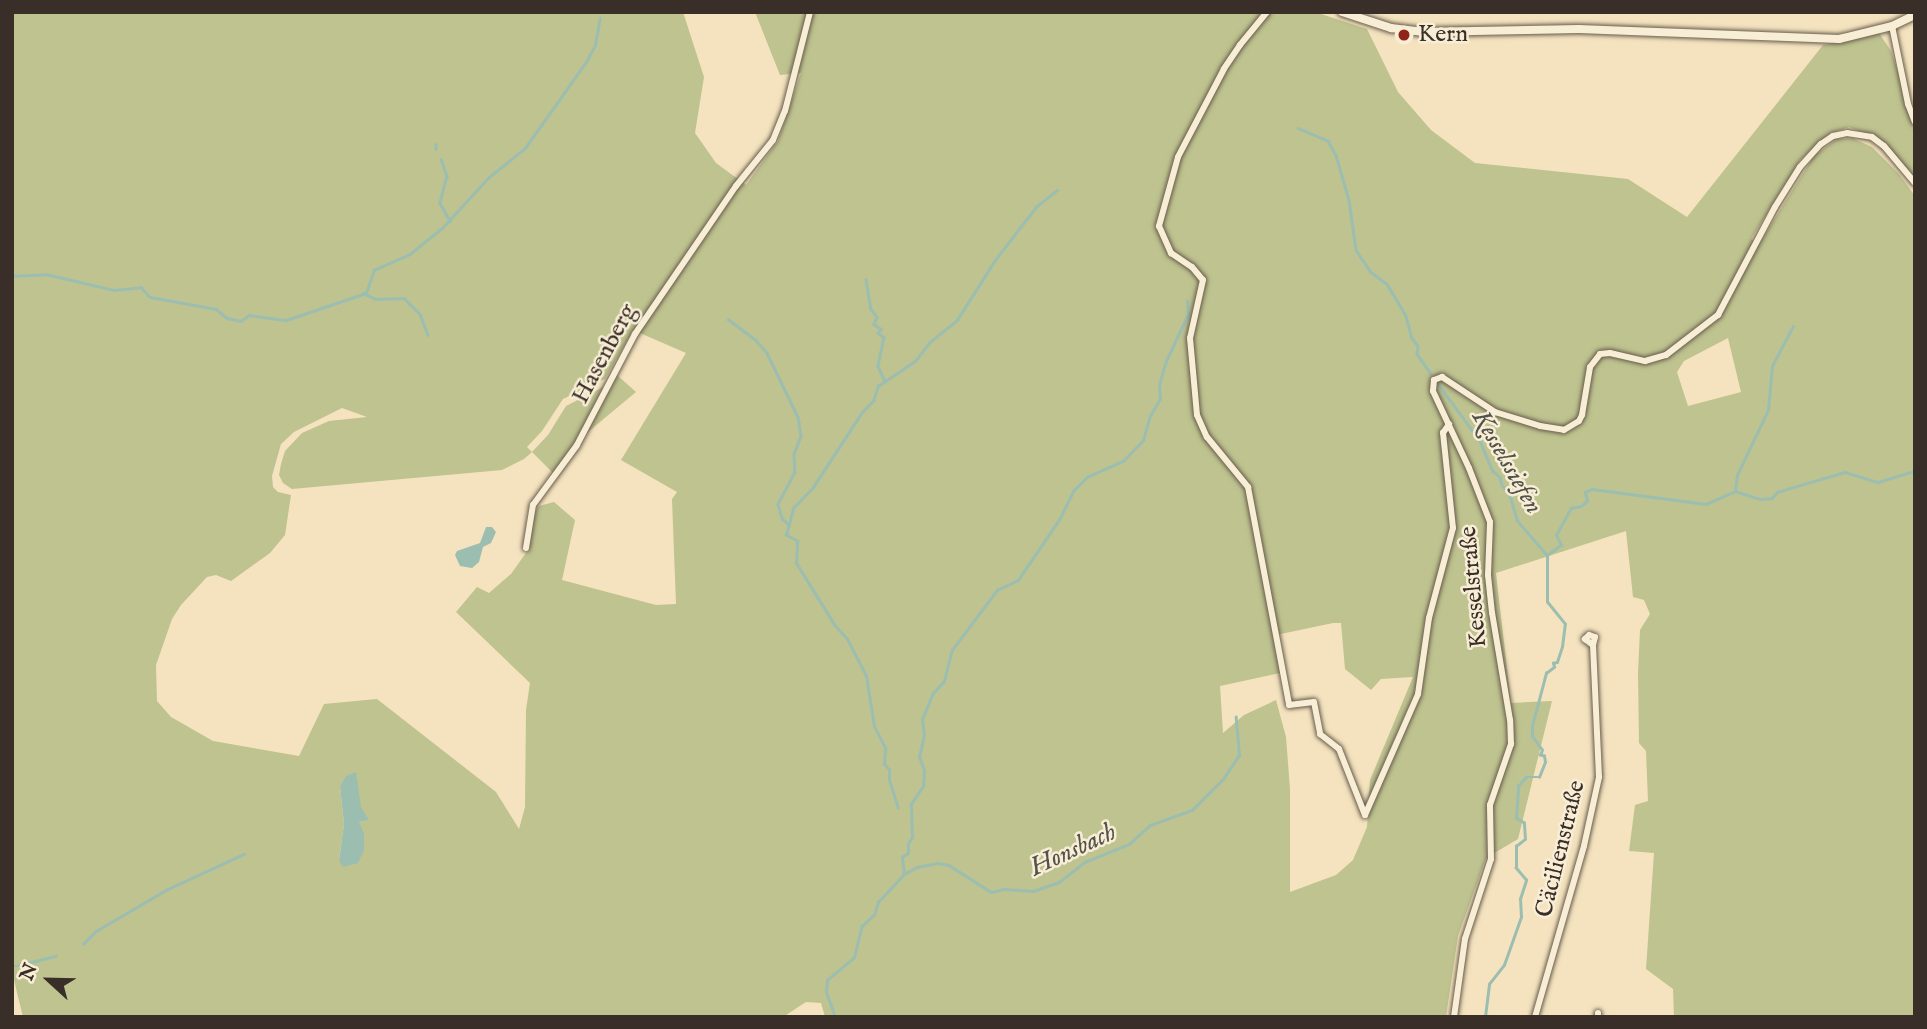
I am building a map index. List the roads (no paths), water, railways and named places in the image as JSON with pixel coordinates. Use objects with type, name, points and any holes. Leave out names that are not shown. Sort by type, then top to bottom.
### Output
[{"type":"street","name":"Hasenberg","points":[[526,548],[533,505],[577,445],[608,381],[647,315],[780,127],[810,12]]},
{"type":"street","points":[[1268,12],[1224,69],[1178,157],[1159,226],[1171,253],[1192,267],[1203,280],[1190,338],[1197,415],[1207,437],[1248,487],[1289,705],[1314,702],[1320,734],[1339,749],[1347,763],[1365,816],[1418,694],[1429,618],[1453,528],[1443,433],[1449,424]]},
{"type":"street","points":[[1344,13],[1391,28],[1422,32],[1579,29],[1839,39],[1892,26],[1915,15]]},
{"type":"street","points":[[1892,26],[1908,104],[1915,122]]},
{"type":"street","name":"Kesselstraße","points":[[1454,1017],[1465,939],[1491,859],[1489,805],[1511,744],[1510,720],[1488,575],[1490,522],[1433,391],[1432,383],[1439,377],[1504,415],[1560,431],[1574,425],[1582,415],[1590,367],[1600,354],[1610,353],[1645,361],[1666,355],[1717,315],[1791,181],[1811,153],[1833,136],[1858,134],[1872,137],[1884,146],[1915,183]]},
{"type":"street","name":"Cäcilienstraße","points":[[1535,1017],[1584,846],[1600,778],[1593,645]]},
{"type":"waterway","points":[[12,276],[46,274],[114,290],[141,287],[150,297],[216,309],[227,318],[241,321],[249,315],[286,320],[366,293],[374,270],[410,254],[442,228],[488,178],[525,148],[586,62],[595,45],[600,18]]},
{"type":"waterway","name":"Kesselssiefen","points":[[1298,128],[1328,141],[1336,155],[1349,200],[1356,250],[1371,272],[1387,284],[1406,316],[1412,338],[1418,346],[1417,354],[1431,374]]},
{"type":"waterway","points":[[436,144],[436,149]]},
{"type":"waterway","points":[[441,159],[447,176],[440,203],[450,221]]},
{"type":"waterway","points":[[898,808],[889,780],[889,770],[884,764],[885,748],[874,726],[866,676],[847,639],[835,626],[796,563],[797,541],[786,535],[793,508],[813,487],[862,412],[873,401],[878,386],[915,361],[930,342],[957,320],[995,260],[1036,207],[1057,190]]},
{"type":"waterway","points":[[866,279],[871,309],[877,317],[874,324],[881,329],[878,333],[884,337],[878,366],[885,382]]},
{"type":"waterway","points":[[363,293],[376,299],[404,298],[420,314],[428,335]]},
{"type":"waterway","points":[[904,874],[902,857],[908,853],[908,844],[912,837],[911,804],[923,786],[924,770],[919,757],[924,736],[922,719],[933,693],[944,681],[952,650],[997,590],[1018,580],[1059,520],[1073,491],[1087,477],[1123,461],[1143,440],[1150,416],[1160,399],[1159,385],[1166,361],[1188,314],[1187,301]]},
{"type":"waterway","points":[[728,319],[755,339],[767,353],[798,417],[801,436],[794,454],[795,472],[778,504],[782,518],[789,525]]},
{"type":"waterway","points":[[1735,491],[1737,475],[1768,410],[1772,366],[1793,326]]},
{"type":"waterway","name":"Kesselssiefen","points":[[1439,385],[1480,441],[1493,471],[1500,477],[1502,485],[1510,495],[1517,520],[1547,555]]},
{"type":"waterway","points":[[1485,1017],[1489,984],[1504,965],[1521,917],[1520,899],[1526,880],[1516,868],[1516,846],[1525,839],[1524,823],[1516,818],[1518,786],[1526,777],[1539,777],[1545,762],[1544,756],[1540,755],[1542,750],[1532,736],[1532,726],[1546,673],[1554,667],[1553,663],[1557,662],[1562,647],[1565,624],[1547,602],[1547,555],[1561,545],[1556,535],[1571,508],[1581,506],[1587,501],[1585,492],[1592,489],[1706,504],[1735,491],[1760,499],[1772,498],[1777,492],[1845,472],[1878,482],[1915,471]]},
{"type":"waterway","name":"Honsbach","points":[[835,1017],[826,992],[827,980],[854,957],[862,926],[874,915],[878,902],[904,874],[917,867],[938,863],[949,865],[991,892],[1004,889],[1033,891],[1059,882],[1085,862],[1129,844],[1150,825],[1192,810],[1223,779],[1239,755],[1236,717]]},
{"type":"waterway","points":[[83,944],[96,931],[166,890],[244,854]]},
{"type":"waterway","points":[[19,965],[56,956]]},
{"type":"waterway","points":[[12,966],[17,966]]},
{"type":"place","name":"Kern","points":[[1404,35]]}]
